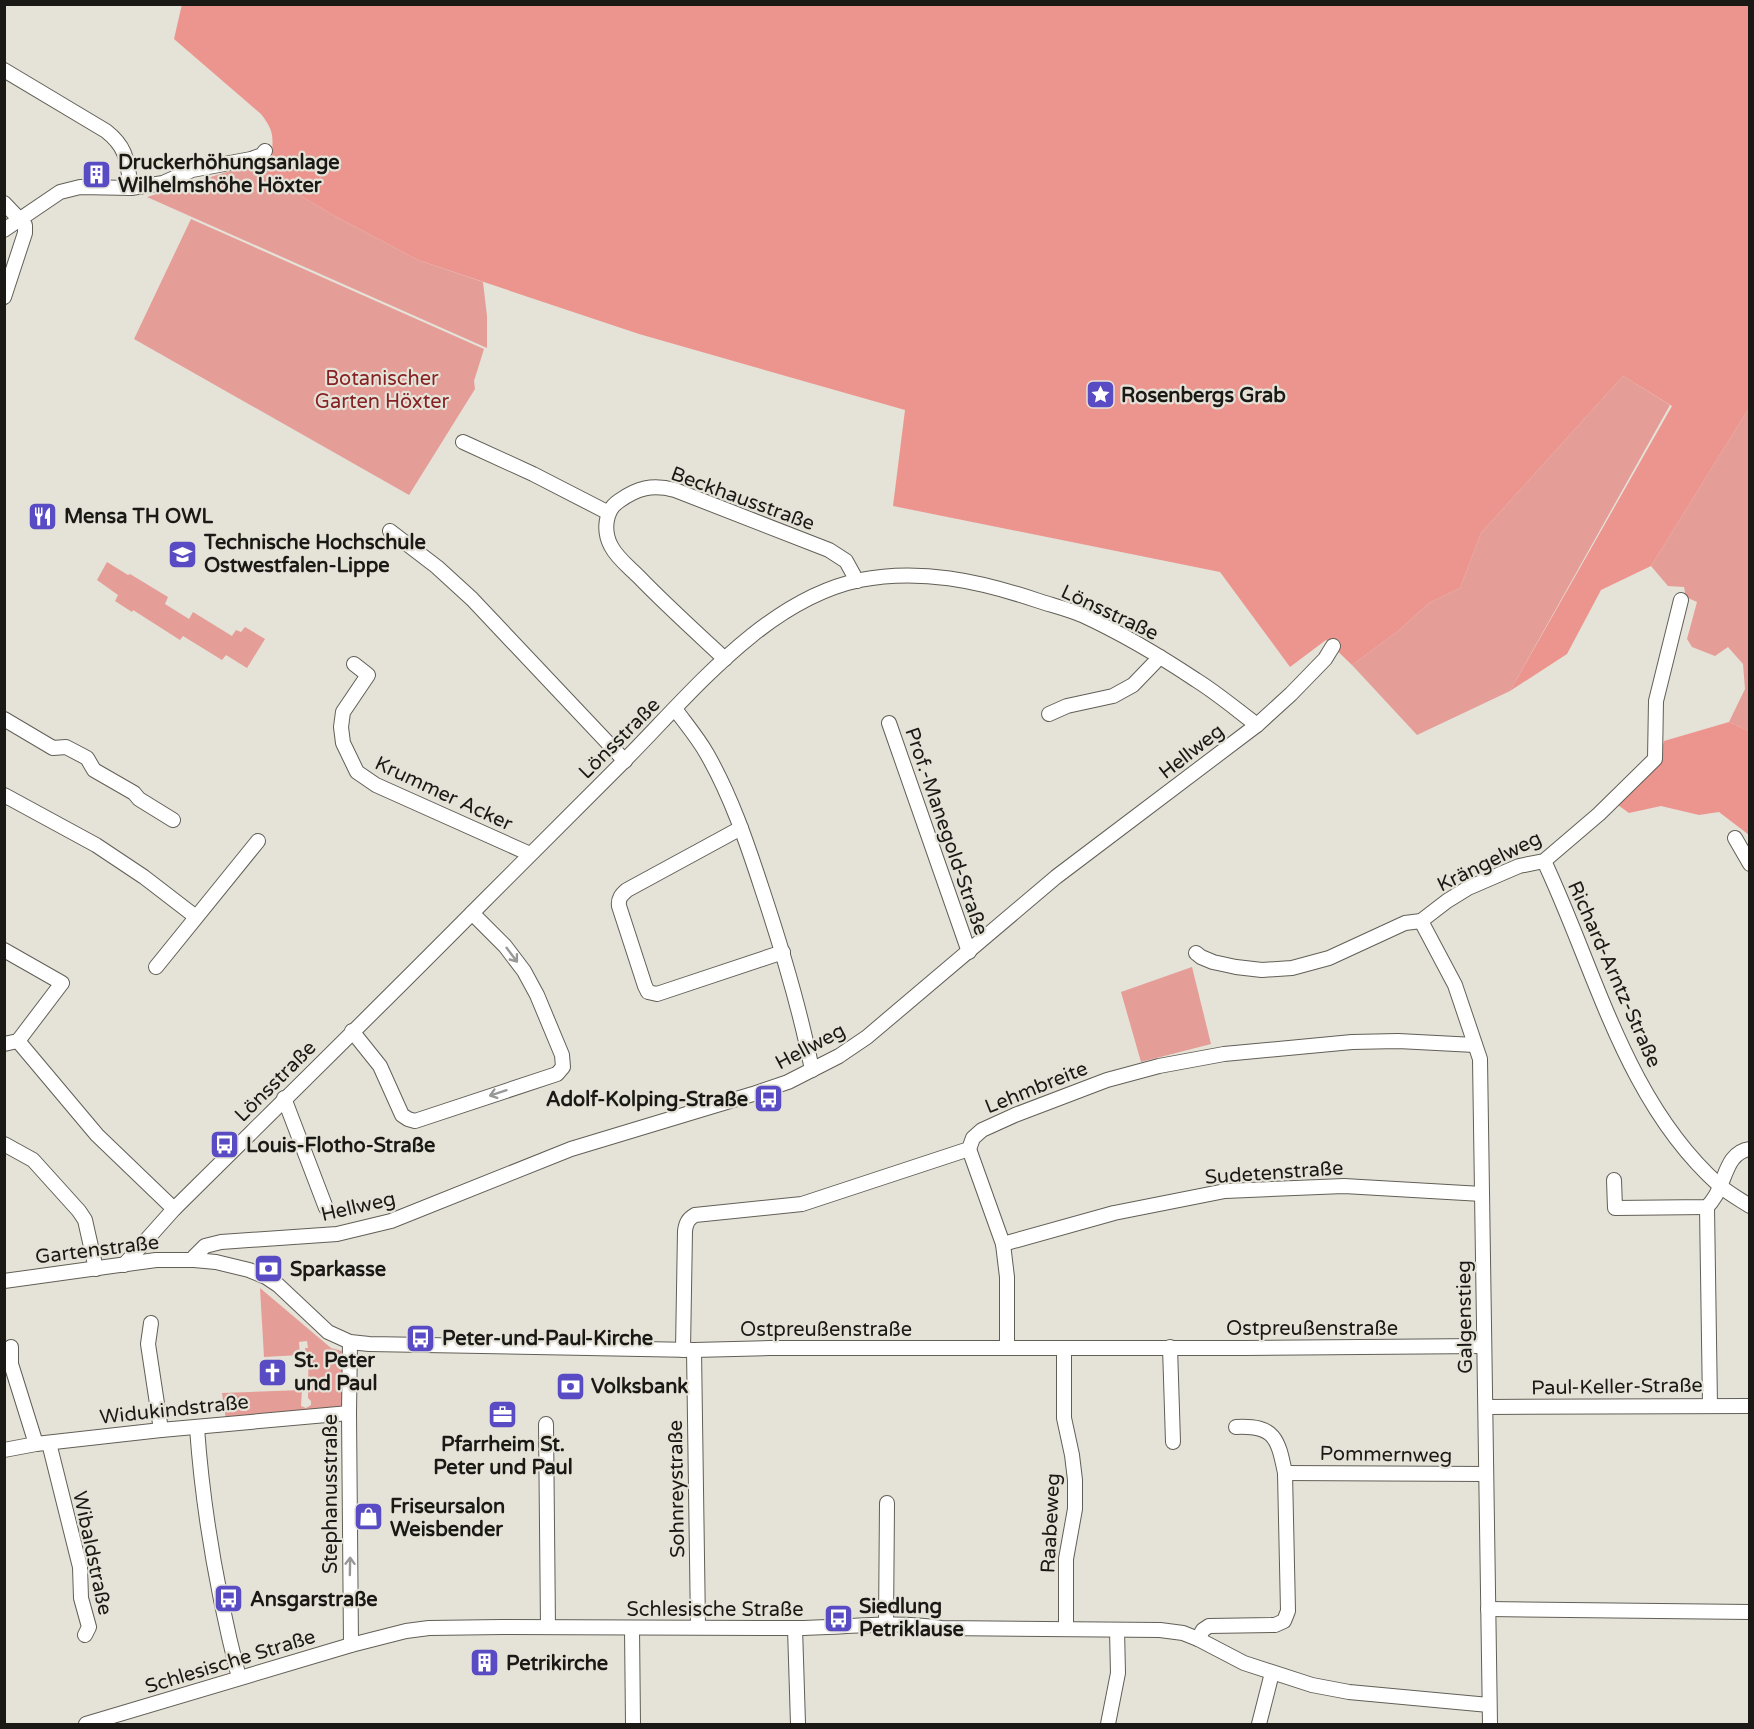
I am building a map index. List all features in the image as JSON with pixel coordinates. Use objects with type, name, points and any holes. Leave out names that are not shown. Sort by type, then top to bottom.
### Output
[{"type":"street","points":[[4,70],[115,138],[121,145],[128,165],[131,188]]},
{"type":"street","points":[[4,230],[60,192],[80,187],[131,188],[163,183],[192,170],[252,159],[262,155],[265,151]]},
{"type":"street","points":[[4,203],[25,225],[25,234],[4,297]]},
{"type":"street","points":[[463,442],[533,474],[607,512],[607,532],[610,544],[618,555],[725,659]]},
{"type":"street","name":"Beckhausstraße","points":[[607,512],[615,503],[638,490],[661,486],[675,489],[830,550],[846,561],[857,581]]},
{"type":"street","points":[[390,531],[437,567],[472,599],[625,761]]},
{"type":"street","name":"Lönsstraße","points":[[124,1264],[174,1209],[284,1098],[725,659],[780,614],[830,590],[857,581],[932,575],[997,587],[1080,614],[1160,657],[1257,724]]},
{"type":"street","name":"Krängelweg","points":[[1196,953],[1213,963],[1236,967],[1262,970],[1292,968],[1329,958],[1405,923],[1421,921],[1468,888],[1519,866],[1544,861],[1599,814],[1654,759],[1656,701],[1681,600]]},
{"type":"street","name":"Hellweg","points":[[194,1260],[194,1257],[205,1246],[221,1242],[338,1234],[391,1221],[571,1149],[788,1082],[839,1056],[867,1037],[1056,878],[1257,724],[1291,694],[1318,666],[1333,646]]},
{"type":"street","points":[[1048,714],[1066,706],[1113,696],[1133,685],[1160,657]]},
{"type":"street","name":"Krummer Acker","points":[[354,664],[368,675],[343,712],[341,727],[343,743],[357,772],[376,785],[530,854]]},
{"type":"street","points":[[675,709],[705,751],[741,828],[783,952],[803,1021],[812,1070]]},
{"type":"street","points":[[4,719],[53,748],[66,747],[87,758],[94,770],[134,793],[139,799],[173,820]]},
{"type":"street","name":"Prof.-Manegold-Straße","points":[[889,723],[969,952]]},
{"type":"street","points":[[4,795],[96,845],[144,877],[196,917]]},
{"type":"street","points":[[741,828],[621,895],[619,906],[645,986],[648,992],[657,994],[783,952]]},
{"type":"street","points":[[1735,838],[1749,864]]},
{"type":"street","points":[[156,967],[258,841]]},
{"type":"street","name":"Richard-Arntz-Straße","points":[[1544,861],[1619,1043],[1663,1121],[1681,1147],[1720,1186],[1749,1206]]},
{"type":"street","points":[[352,1031],[380,1066],[402,1115],[416,1121],[557,1074],[563,1067],[562,1055],[537,995],[505,946],[472,913]]},
{"type":"street","name":"Galgenstieg","points":[[1421,921],[1455,985],[1480,1059],[1490,1725]]},
{"type":"street","points":[[4,950],[62,983],[11,1042],[97,1135],[174,1209]]},
{"type":"street","name":"Lehmbreite","points":[[969,1149],[973,1138],[982,1130],[1015,1115],[1107,1080],[1159,1066],[1224,1054],[1352,1042],[1398,1041],[1475,1045]]},
{"type":"street","points":[[284,1098],[326,1208]]},
{"type":"street","points":[[4,1144],[33,1160],[80,1211],[85,1220],[96,1269]]},
{"type":"street","points":[[688,1350],[685,1231],[690,1218],[695,1215],[802,1204],[969,1149],[1003,1244],[1007,1285],[1007,1347]]},
{"type":"street","points":[[1710,1405],[1707,1207],[1715,1197],[1732,1159],[1741,1150],[1749,1149]]},
{"type":"street","points":[[1614,1180],[1615,1208],[1707,1207]]},
{"type":"street","name":"Sudetenstraße","points":[[1003,1244],[1114,1213],[1225,1191],[1344,1186],[1482,1194]]},
{"type":"street","name":"Gartenstraße","points":[[4,1281],[156,1260],[194,1260]]},
{"type":"street","name":"Ostpreußenstraße","points":[[194,1260],[233,1266],[266,1277],[278,1285],[328,1332],[350,1342],[369,1344],[688,1350],[1483,1346]]},
{"type":"street","points":[[151,1323],[148,1344],[161,1430]]},
{"type":"street","name":"Stephanusstraße","points":[[350,1342],[351,1645]]},
{"type":"street","name":"Wibaldstraße","points":[[11,1347],[11,1364],[42,1444],[80,1567],[81,1598],[89,1627],[85,1635]]},
{"type":"street","points":[[1170,1347],[1173,1442]]},
{"type":"street","name":"Raabeweg","points":[[1064,1348],[1064,1418],[1075,1480],[1074,1509],[1066,1558],[1066,1629]]},
{"type":"street","name":"Sohnreystraße","points":[[688,1350],[698,1628]]},
{"type":"street","name":"Paul-Keller-Straße","points":[[1486,1407],[1749,1406]]},
{"type":"street","name":"Widukindstraße","points":[[4,1450],[161,1430],[349,1413]]},
{"type":"street","points":[[546,1424],[548,1627]]},
{"type":"street","points":[[1198,1639],[1203,1630],[1209,1626],[1275,1624],[1284,1621],[1288,1611],[1285,1473],[1282,1457],[1272,1436],[1264,1429],[1253,1426],[1236,1427]]},
{"type":"street","points":[[197,1428],[205,1505],[225,1624],[239,1678]]},
{"type":"street","name":"Pommernweg","points":[[1285,1473],[1486,1474]]},
{"type":"street","points":[[886,1626],[887,1503]]},
{"type":"street","points":[[1488,1609],[1749,1611]]},
{"type":"street","name":"Schlesische Straße","points":[[86,1725],[351,1645],[406,1631],[429,1628],[836,1628],[851,1625],[924,1625],[941,1628],[1160,1630],[1183,1633],[1244,1663],[1312,1685],[1349,1692],[1489,1706]]},
{"type":"street","points":[[633,1628],[633,1725]]},
{"type":"street","points":[[795,1628],[798,1725]]},
{"type":"street","points":[[1108,1725],[1118,1673],[1117,1630]]},
{"type":"street","points":[[1259,1725],[1272,1673]]},
{"type":"green space","points":[[249,165],[333,215],[418,260],[483,282],[487,316],[487,348],[147,197]]},
{"type":"green space","name":"Botanischer Garten Höxter","points":[[191,219],[484,349],[474,381],[475,389],[409,495],[134,339]]},
{"type":"green space","points":[[1623,376],[1670,405],[1510,691],[1417,735],[1352,665],[1398,631],[1429,603],[1460,588],[1481,533]]},
{"type":"green space","points":[[1749,408],[1749,731],[1729,722],[1745,689],[1743,664],[1728,647],[1715,656],[1692,647],[1687,639],[1697,602],[1686,597],[1684,587],[1668,586],[1651,566]]},
{"type":"green space","points":[[107,562],[168,597],[165,604],[189,619],[193,612],[232,636],[236,630],[241,632],[245,627],[265,639],[247,668],[226,655],[222,660],[183,636],[180,640],[115,601],[118,595],[97,580]]},
{"type":"green space","points":[[1192,967],[1211,1044],[1141,1062],[1121,992]]},
{"type":"green space","points":[[260,1288],[331,1348],[346,1352],[345,1409],[226,1420],[222,1393],[302,1390],[301,1406],[306,1408],[311,1405],[308,1398],[308,1389],[311,1388],[310,1380],[308,1380],[309,1356],[306,1355],[305,1348],[308,1348],[307,1341],[299,1342],[300,1355],[264,1357]]},
{"type":"shaded area","points":[[182,4],[1749,5],[1749,408],[1651,566],[1601,590],[1567,654],[1510,691],[1672,406],[1623,376],[1481,533],[1460,588],[1429,603],[1398,631],[1352,665],[1326,640],[1290,667],[1220,572],[893,506],[905,410],[639,334],[418,260],[333,215],[249,165],[272,156],[270,129],[261,114],[174,39]]},
{"type":"shaded area","points":[[1729,722],[1749,731],[1749,835],[1719,812],[1699,815],[1661,806],[1629,813],[1618,805],[1659,764],[1664,741]]},
{"type":"place","name":"Druckerhöhungsanlage Wilhelmshöhe Höxter","points":[[97,174]]},
{"type":"place","name":"Rosenbergs Grab","points":[[1100,395]]},
{"type":"place","name":"Mensa TH OWL","points":[[43,516]]},
{"type":"place","name":"Technische Hochschule Ostwestfalen-Lippe","points":[[183,554]]},
{"type":"place","name":"Adolf-Kolping-Straße","points":[[769,1099]]},
{"type":"place","name":"Louis-Flotho-Straße","points":[[225,1145]]},
{"type":"place","name":"Sparkasse","points":[[269,1269]]},
{"type":"place","name":"Peter-und-Paul-Kirche","points":[[421,1338]]},
{"type":"place","name":"St. Peter und Paul","points":[[273,1372]]},
{"type":"place","name":"Volksbank","points":[[570,1386]]},
{"type":"place","name":"Pfarrheim St. Peter und Paul","points":[[503,1414]]},
{"type":"place","name":"Friseursalon Weisbender","points":[[369,1517]]},
{"type":"place","name":"Ansgarstraße","points":[[229,1599]]},
{"type":"place","name":"Siedlung Petriklause","points":[[838,1618]]},
{"type":"place","name":"Petrikirche","points":[[485,1663]]}]
